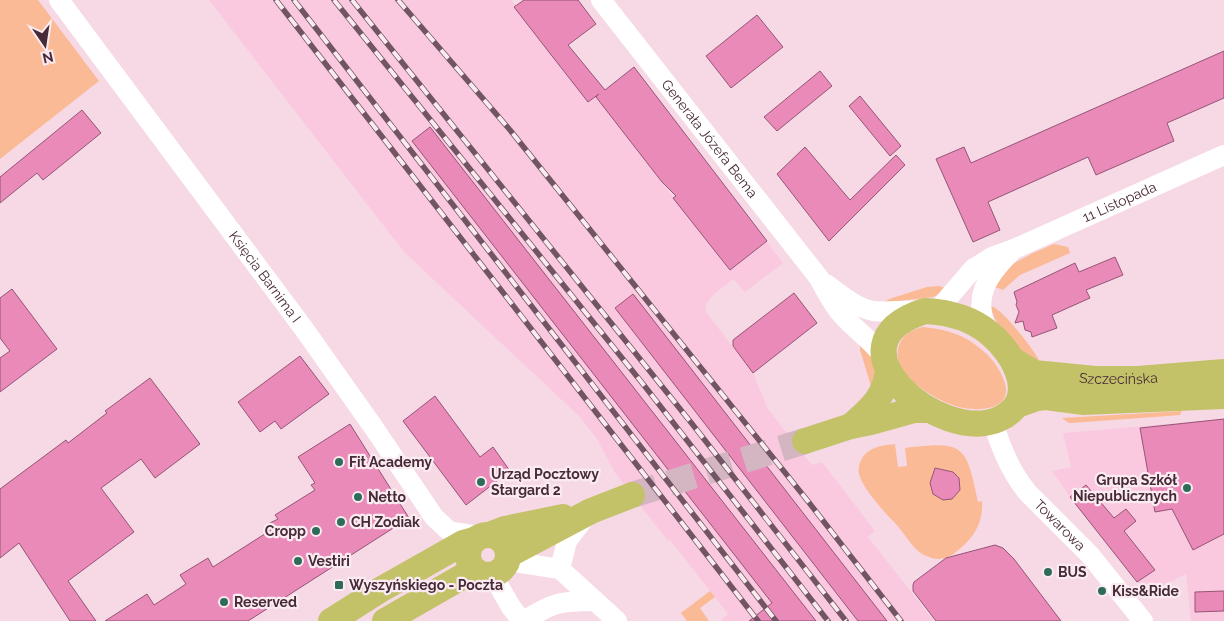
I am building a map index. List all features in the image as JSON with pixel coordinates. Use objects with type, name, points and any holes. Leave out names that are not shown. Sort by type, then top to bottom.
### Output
[{"type":"main road","points":[[851,426],[876,402],[886,383],[885,363],[884,342],[887,336],[905,318],[930,311],[962,318],[988,332],[1014,361],[1021,381],[1021,394],[1017,405],[1008,415],[993,422],[968,422],[950,418],[929,410],[911,397],[885,363]]},
{"type":"main road","name":"Szczecińska","points":[[1014,361],[1034,373],[1095,379],[1138,379],[1224,372]]},
{"type":"main road","name":"Szczecińska","points":[[1017,405],[1046,397],[1084,402],[1224,396]]},
{"type":"main road","points":[[806,441],[851,426],[914,410],[929,410]]},
{"type":"main road","points":[[331,621],[380,590],[463,543],[524,525],[591,511],[632,496]]},
{"type":"main road","points":[[386,621],[495,565],[591,511]]},
{"type":"main road","points":[[481,537],[498,538],[503,542],[495,565]]},
{"type":"main road","points":[[481,537],[468,552],[470,564],[495,565]]},
{"type":"street","name":"Księcia Barnima I","points":[[59,0],[304,330],[374,428],[434,517],[449,532],[481,537]]},
{"type":"street","name":"Generała Józefa Bema","points":[[601,0],[819,278],[843,317],[864,335],[885,363]]},
{"type":"street","name":"11 Listopada","points":[[930,311],[973,269],[992,257],[1014,249],[1224,155]]},
{"type":"street","name":"11 Listopada","points":[[988,332],[983,322],[981,302],[986,283],[1000,262],[1014,249]]},
{"type":"street","name":"Generała Józefa Bema","points":[[819,278],[845,298],[870,310],[908,309],[930,311]]},
{"type":"street","name":"Towarowa","points":[[993,422],[1006,459],[1019,482],[1032,498],[1090,555],[1143,621]]},
{"type":"street","points":[[560,569],[566,541],[591,511]]},
{"type":"street","points":[[595,601],[567,601],[546,607],[523,621],[511,607],[495,565],[560,569],[595,601],[616,621]]},
{"type":"shaded area","points":[[0,0],[38,0],[99,81],[0,159]]},
{"type":"shaded area","points":[[209,0],[511,0],[516,6],[515,8],[588,102],[596,97],[636,149],[646,158],[645,160],[651,165],[650,167],[658,178],[720,258],[722,258],[729,270],[767,242],[783,263],[745,292],[733,279],[714,294],[706,304],[706,312],[753,373],[768,409],[812,465],[822,462],[875,531],[868,537],[934,621],[722,621],[728,614],[615,473],[597,439],[580,417],[404,252]]},
{"type":"shaded area","points":[[1054,244],[1068,247],[1070,253],[1020,275],[1003,290],[992,286],[1011,265]]},
{"type":"shaded area","points":[[939,286],[945,288],[933,297],[883,303],[889,299],[927,287]]},
{"type":"shaded area","points":[[991,306],[1003,314],[1025,339],[1040,362],[1022,352],[1007,337],[998,325]]},
{"type":"shaded area","points":[[923,327],[943,330],[961,336],[987,354],[998,367],[1003,378],[1006,388],[1002,401],[989,408],[964,408],[942,400],[917,385],[900,364],[898,353],[901,341],[905,336],[913,330]]},
{"type":"shaded area","points":[[860,343],[869,352],[874,362],[875,367],[871,386],[860,350]]},
{"type":"shaded area","points":[[1182,411],[1180,415],[1072,423],[1062,418]]},
{"type":"shaded area","points":[[1224,419],[1224,621],[1191,621],[1186,574],[1160,587],[1144,590],[1070,497],[1052,471],[1071,467],[1063,433]]},
{"type":"shaded area","points":[[895,444],[898,467],[907,466],[905,448],[940,445],[959,451],[970,468],[978,502],[982,501],[982,513],[971,538],[950,556],[938,559],[922,554],[916,549],[883,511],[862,482],[859,470],[860,462],[864,456],[875,448]]},
{"type":"shaded area","points":[[710,591],[715,597],[700,608],[709,621],[687,621],[681,613]]},
{"type":"building","points":[[524,0],[578,0],[596,24],[568,45],[605,90],[634,67],[767,241],[730,270],[673,198],[676,196],[662,182],[596,97],[599,94],[588,102],[514,7]]},
{"type":"building","points":[[757,15],[783,47],[731,88],[706,56]]},
{"type":"building","points":[[1224,51],[1224,98],[1167,123],[1174,141],[1096,175],[1088,157],[988,202],[1000,230],[973,242],[936,159],[964,147],[971,163]]},
{"type":"building","points":[[820,71],[832,86],[777,131],[764,117]]},
{"type":"building","points":[[860,96],[901,146],[890,156],[849,106]]},
{"type":"building","points":[[82,110],[101,133],[43,180],[37,173],[0,203],[0,177]]},
{"type":"building","points":[[430,127],[816,621],[749,621],[772,603],[412,141]]},
{"type":"building","points":[[805,147],[850,200],[896,155],[905,165],[829,241],[777,174]]},
{"type":"building","points":[[1115,257],[1123,275],[1086,290],[1090,298],[1052,315],[1057,328],[1032,337],[1031,332],[1025,330],[1023,321],[1015,323],[1019,312],[1014,292],[1075,263],[1079,272]]},
{"type":"building","points":[[12,289],[57,349],[0,392],[0,358],[10,351],[0,338],[0,298]]},
{"type":"building","points":[[794,293],[817,323],[753,373],[733,346],[733,340]]},
{"type":"building","points":[[633,294],[887,621],[858,621],[615,308]]},
{"type":"building","points":[[300,356],[329,394],[281,429],[275,421],[260,432],[238,402]]},
{"type":"building","points":[[150,378],[200,444],[155,478],[141,459],[101,488],[134,532],[68,581],[96,621],[70,621],[19,543],[0,558],[0,489],[66,440],[68,443],[107,413],[105,411]]},
{"type":"building","points":[[435,396],[480,457],[493,447],[510,471],[466,505],[403,421]]},
{"type":"building","name":"Grupa Szkół Niepublicznych","points":[[1224,419],[1224,534],[1193,550],[1172,509],[1155,512],[1140,428]]},
{"type":"building","name":"CH Zodiak","points":[[350,424],[409,518],[248,621],[105,621],[147,594],[154,605],[186,584],[180,575],[208,558],[213,567],[271,530],[268,524],[278,519],[275,515],[315,490],[311,485],[315,483],[298,457]]},
{"type":"building","points":[[935,468],[953,472],[959,478],[960,490],[952,499],[943,500],[933,494],[930,483]]},
{"type":"building","points":[[1086,485],[1114,518],[1126,509],[1136,521],[1124,531],[1155,570],[1137,582],[1070,497]]},
{"type":"building","points":[[995,545],[1003,548],[1014,559],[1061,621],[936,621],[913,591],[914,582],[946,558]]},
{"type":"building","points":[[1224,591],[1224,611],[1195,612],[1195,592]]},
{"type":"tunnel","points":[[632,495],[805,441]]},
{"type":"railway","points":[[276,0],[758,621]]},
{"type":"railway","points":[[294,0],[776,621]]},
{"type":"railway","points":[[334,0],[643,384],[828,621]]},
{"type":"railway","points":[[352,0],[693,425],[846,621]]},
{"type":"railway","points":[[398,0],[510,130],[807,500],[901,621]]},
{"type":"place","name":"Fit Academy","points":[[339,462]]},
{"type":"place","name":"Urząd Pocztowy Stargard 2","points":[[481,482]]},
{"type":"place","name":"Grupa Szkół Niepublicznych","points":[[1187,488]]},
{"type":"place","name":"Netto","points":[[358,497]]},
{"type":"place","name":"CH Zodiak","points":[[341,522]]},
{"type":"place","name":"Cropp","points":[[316,531]]},
{"type":"place","name":"Vestiri","points":[[298,561]]},
{"type":"place","name":"BUS","points":[[1048,572]]},
{"type":"place","name":"Wyszyńskiego - Poczta","points":[[339,585]]},
{"type":"place","name":"Kiss&Ride","points":[[1102,591]]},
{"type":"place","name":"Reserved","points":[[224,602]]}]
